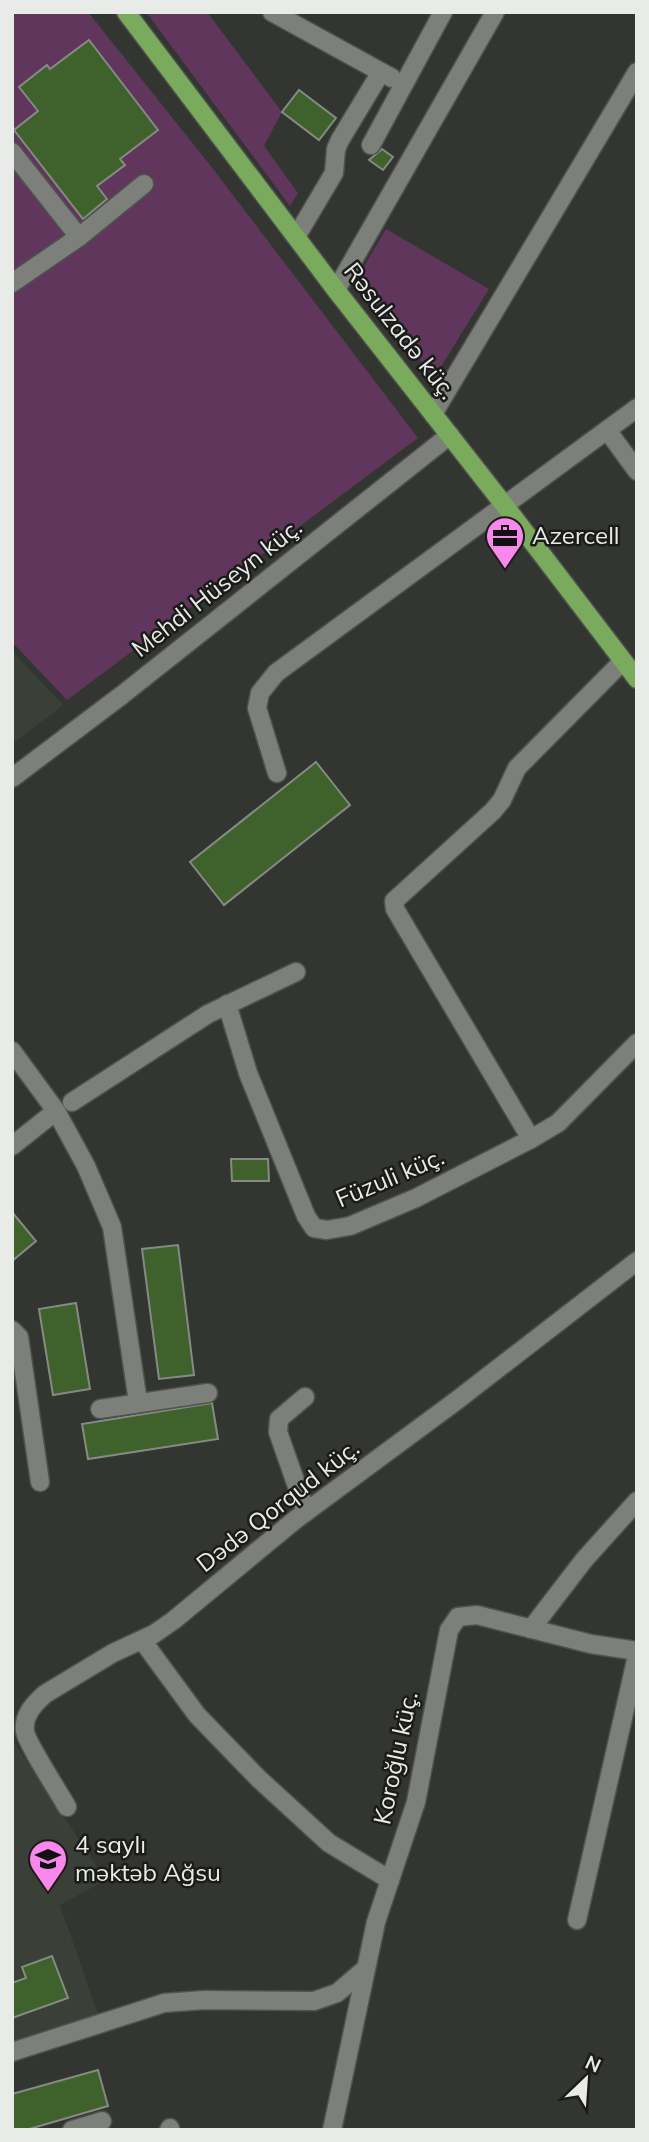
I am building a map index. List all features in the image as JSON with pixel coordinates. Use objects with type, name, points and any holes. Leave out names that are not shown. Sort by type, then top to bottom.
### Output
[{"type":"main road","name":"Rəsulzadə küç.","points":[[126,12],[336,290],[637,679]]},
{"type":"street","points":[[272,12],[403,84]]},
{"type":"street","points":[[371,145],[443,12]]},
{"type":"street","points":[[336,290],[495,12]]},
{"type":"street","points":[[296,237],[334,173],[336,149],[340,140],[381,72]]},
{"type":"street","points":[[433,414],[637,72]]},
{"type":"street","points":[[12,152],[79,237]]},
{"type":"street","points":[[12,282],[79,237],[144,184]]},
{"type":"street","points":[[277,773],[257,708],[260,693],[276,673],[632,411],[637,393]]},
{"type":"street","points":[[607,429],[637,471]]},
{"type":"street","name":"Mehdi Hüseyn küç.","points":[[12,778],[132,687],[450,435]]},
{"type":"street","points":[[531,1139],[395,909],[394,901],[493,811],[502,800],[517,768],[623,661]]},
{"type":"street","points":[[12,1146],[64,1106],[208,1014],[296,972]]},
{"type":"street","name":"Füzuli küç.","points":[[227,1004],[248,1073],[306,1216],[314,1228],[327,1230],[350,1226],[416,1198],[558,1123],[637,1043]]},
{"type":"street","points":[[12,1051],[64,1106],[111,1227],[138,1402]]},
{"type":"street","name":"Dədə Qorqud küç.","points":[[67,1808],[25,1733],[26,1716],[35,1703],[45,1694],[113,1653],[154,1634],[174,1620],[306,1512],[456,1401],[637,1261]]},
{"type":"street","points":[[12,1330],[19,1337],[40,1482]]},
{"type":"street","points":[[100,1409],[208,1393]]},
{"type":"street","points":[[305,1397],[279,1419],[278,1432],[306,1512]]},
{"type":"street","points":[[531,1629],[584,1560],[637,1501]]},
{"type":"street","name":"Koroğlu küç.","points":[[332,2130],[376,1922],[416,1802],[449,1630],[458,1616],[477,1615],[637,1653]]},
{"type":"street","points":[[142,1640],[197,1715],[259,1779],[330,1843],[390,1880]]},
{"type":"street","points":[[577,1920],[637,1653]]},
{"type":"street","points":[[12,2052],[164,2003],[204,2000],[314,2001],[337,1993],[364,1970]]},
{"type":"street","points":[[72,2130],[102,2121]]},
{"type":"shaded area","points":[[12,12],[88,12],[210,165],[418,438],[67,700],[12,642]]},
{"type":"shaded area","points":[[146,12],[207,12],[282,112],[264,146],[298,193],[290,206]]},
{"type":"shaded area","points":[[386,229],[489,289],[434,378],[357,278]]},
{"type":"shaded area","points":[[12,651],[63,705],[12,744]]},
{"type":"shaded area","name":"4 saylı məktəb Ağsu","points":[[12,1739],[106,1880],[60,1905],[99,2017],[12,2043]]},
{"type":"building","points":[[89,40],[158,130],[120,159],[125,165],[97,186],[107,199],[83,219],[14,130],[38,111],[19,87],[47,65],[50,69]]},
{"type":"building","points":[[299,90],[336,118],[319,140],[282,112]]},
{"type":"building","points":[[382,149],[393,157],[383,170],[369,160]]},
{"type":"building","points":[[316,762],[350,805],[224,905],[190,862]]},
{"type":"building","points":[[231,1159],[268,1159],[269,1181],[232,1181]]},
{"type":"building","points":[[12,1212],[36,1241],[12,1261]]},
{"type":"building","points":[[178,1245],[194,1375],[159,1379],[142,1249]]},
{"type":"building","points":[[76,1303],[90,1389],[53,1395],[39,1309]]},
{"type":"building","points":[[212,1403],[218,1439],[88,1459],[82,1424]]},
{"type":"building","points":[[52,1956],[68,1998],[12,2018],[12,1983],[26,1978],[22,1967]]},
{"type":"building","points":[[98,2070],[108,2106],[26,2130],[12,2130],[12,2094]]},
{"type":"place","name":"Azercell","points":[[505,570]]},
{"type":"place","name":"4 saylı məktəb Ağsu","points":[[48,1893]]}]
